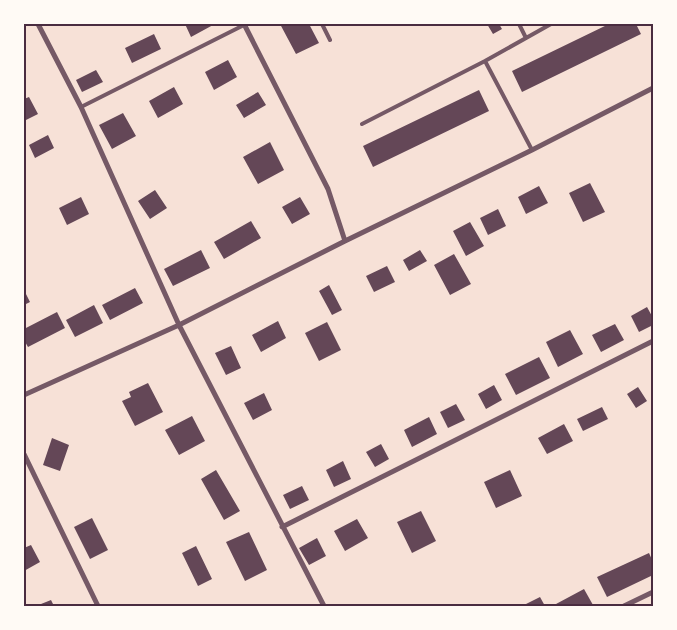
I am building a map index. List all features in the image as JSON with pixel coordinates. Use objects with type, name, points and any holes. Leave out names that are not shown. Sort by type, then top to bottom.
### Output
[{"type":"street","points":[[38,24],[81,107],[178,325],[324,606]]},
{"type":"street","points":[[244,24],[328,189],[345,241]]},
{"type":"street","points":[[24,395],[178,325],[653,88]]},
{"type":"street","points":[[282,527],[653,341]]},
{"type":"street","points":[[24,454],[98,606]]},
{"type":"street","points":[[624,606],[653,592]]},
{"type":"lane","points":[[81,107],[244,24]]},
{"type":"lane","points":[[322,24],[330,40]]},
{"type":"lane","points":[[519,24],[526,38]]},
{"type":"lane","points":[[362,124],[485,61],[551,24]]},
{"type":"lane","points":[[485,61],[532,150]]},
{"type":"building","points":[[185,24],[212,24],[213,25],[191,37]]},
{"type":"building","points":[[280,24],[309,24],[319,43],[296,54]]},
{"type":"building","points":[[487,24],[499,24],[502,29],[493,34]]},
{"type":"building","points":[[609,24],[636,24],[641,34],[522,92],[512,71]]},
{"type":"building","points":[[154,34],[161,49],[132,63],[125,48]]},
{"type":"building","points":[[228,60],[237,77],[214,90],[205,72]]},
{"type":"building","points":[[96,70],[103,82],[82,92],[76,80]]},
{"type":"building","points":[[174,87],[183,104],[158,118],[149,101]]},
{"type":"building","points":[[479,90],[489,111],[373,167],[363,146]]},
{"type":"building","points":[[258,92],[266,105],[244,118],[236,105]]},
{"type":"building","points":[[29,97],[38,114],[24,121],[24,99]]},
{"type":"building","points":[[123,113],[136,136],[112,149],[99,125]]},
{"type":"building","points":[[48,135],[54,148],[35,158],[29,145]]},
{"type":"building","points":[[270,142],[284,170],[258,184],[243,157]]},
{"type":"building","points":[[590,183],[605,212],[583,222],[569,193]]},
{"type":"building","points":[[539,186],[548,203],[526,214],[518,197]]},
{"type":"building","points":[[155,190],[167,208],[150,219],[138,201]]},
{"type":"building","points":[[81,197],[89,214],[67,225],[59,208]]},
{"type":"building","points":[[300,197],[310,214],[292,224],[282,207]]},
{"type":"building","points":[[498,209],[506,226],[488,235],[480,218]]},
{"type":"building","points":[[251,221],[261,238],[224,259],[214,242]]},
{"type":"building","points":[[470,222],[484,246],[466,256],[453,231]]},
{"type":"building","points":[[201,250],[210,268],[173,286],[164,269]]},
{"type":"building","points":[[420,250],[427,261],[409,271],[403,260]]},
{"type":"building","points":[[454,254],[471,284],[450,295],[434,265]]},
{"type":"building","points":[[387,266],[395,282],[374,292],[366,276]]},
{"type":"building","points":[[329,285],[342,310],[332,315],[319,291]]},
{"type":"building","points":[[135,288],[143,303],[110,320],[102,305]]},
{"type":"building","points":[[24,290],[30,302],[24,305]]},
{"type":"building","points":[[94,305],[103,323],[75,337],[66,320]]},
{"type":"building","points":[[647,307],[653,318],[653,325],[639,332],[631,316]]},
{"type":"building","points":[[57,312],[65,328],[28,347],[24,340],[24,329]]},
{"type":"building","points":[[278,321],[286,338],[261,352],[252,335]]},
{"type":"building","points":[[327,322],[341,350],[319,361],[305,333]]},
{"type":"building","points":[[615,324],[624,340],[601,352],[592,335]]},
{"type":"building","points":[[570,330],[583,354],[558,367],[546,342]]},
{"type":"building","points":[[231,346],[241,368],[226,375],[215,353]]},
{"type":"building","points":[[539,357],[550,378],[516,395],[505,374]]},
{"type":"building","points":[[148,383],[163,412],[135,426],[122,401],[131,397],[129,392]]},
{"type":"building","points":[[494,385],[502,400],[486,409],[478,394]]},
{"type":"building","points":[[638,387],[647,401],[636,408],[627,394]]},
{"type":"building","points":[[264,393],[272,410],[253,420],[244,403]]},
{"type":"building","points":[[456,404],[465,420],[448,428],[440,412]]},
{"type":"building","points":[[602,407],[608,419],[583,431],[577,419]]},
{"type":"building","points":[[192,416],[205,441],[179,455],[165,430]]},
{"type":"building","points":[[429,417],[437,434],[412,447],[404,430]]},
{"type":"building","points":[[564,424],[573,441],[547,454],[538,438]]},
{"type":"building","points":[[52,438],[69,445],[60,471],[43,465]]},
{"type":"building","points":[[381,444],[389,459],[375,467],[366,452]]},
{"type":"building","points":[[343,461],[351,479],[334,487],[326,470]]},
{"type":"building","points":[[216,470],[240,511],[224,520],[201,479]]},
{"type":"building","points":[[510,470],[522,496],[496,508],[484,482]]},
{"type":"building","points":[[302,486],[309,500],[290,509],[283,495]]},
{"type":"building","points":[[421,511],[436,541],[412,553],[397,522]]},
{"type":"building","points":[[92,518],[108,550],[90,559],[74,527]]},
{"type":"building","points":[[357,519],[368,538],[345,551],[334,531]]},
{"type":"building","points":[[249,532],[267,570],[245,581],[226,542]]},
{"type":"building","points":[[317,538],[326,556],[309,565],[299,548]]},
{"type":"building","points":[[31,545],[40,562],[24,571],[24,548]]},
{"type":"building","points":[[196,546],[212,579],[198,586],[182,553]]},
{"type":"building","points":[[649,553],[653,562],[653,575],[607,597],[597,577]]},
{"type":"building","points":[[584,589],[593,605],[557,606],[556,604]]},
{"type":"building","points":[[540,597],[545,606],[522,606]]},
{"type":"building","points":[[51,600],[54,606],[36,606]]}]
